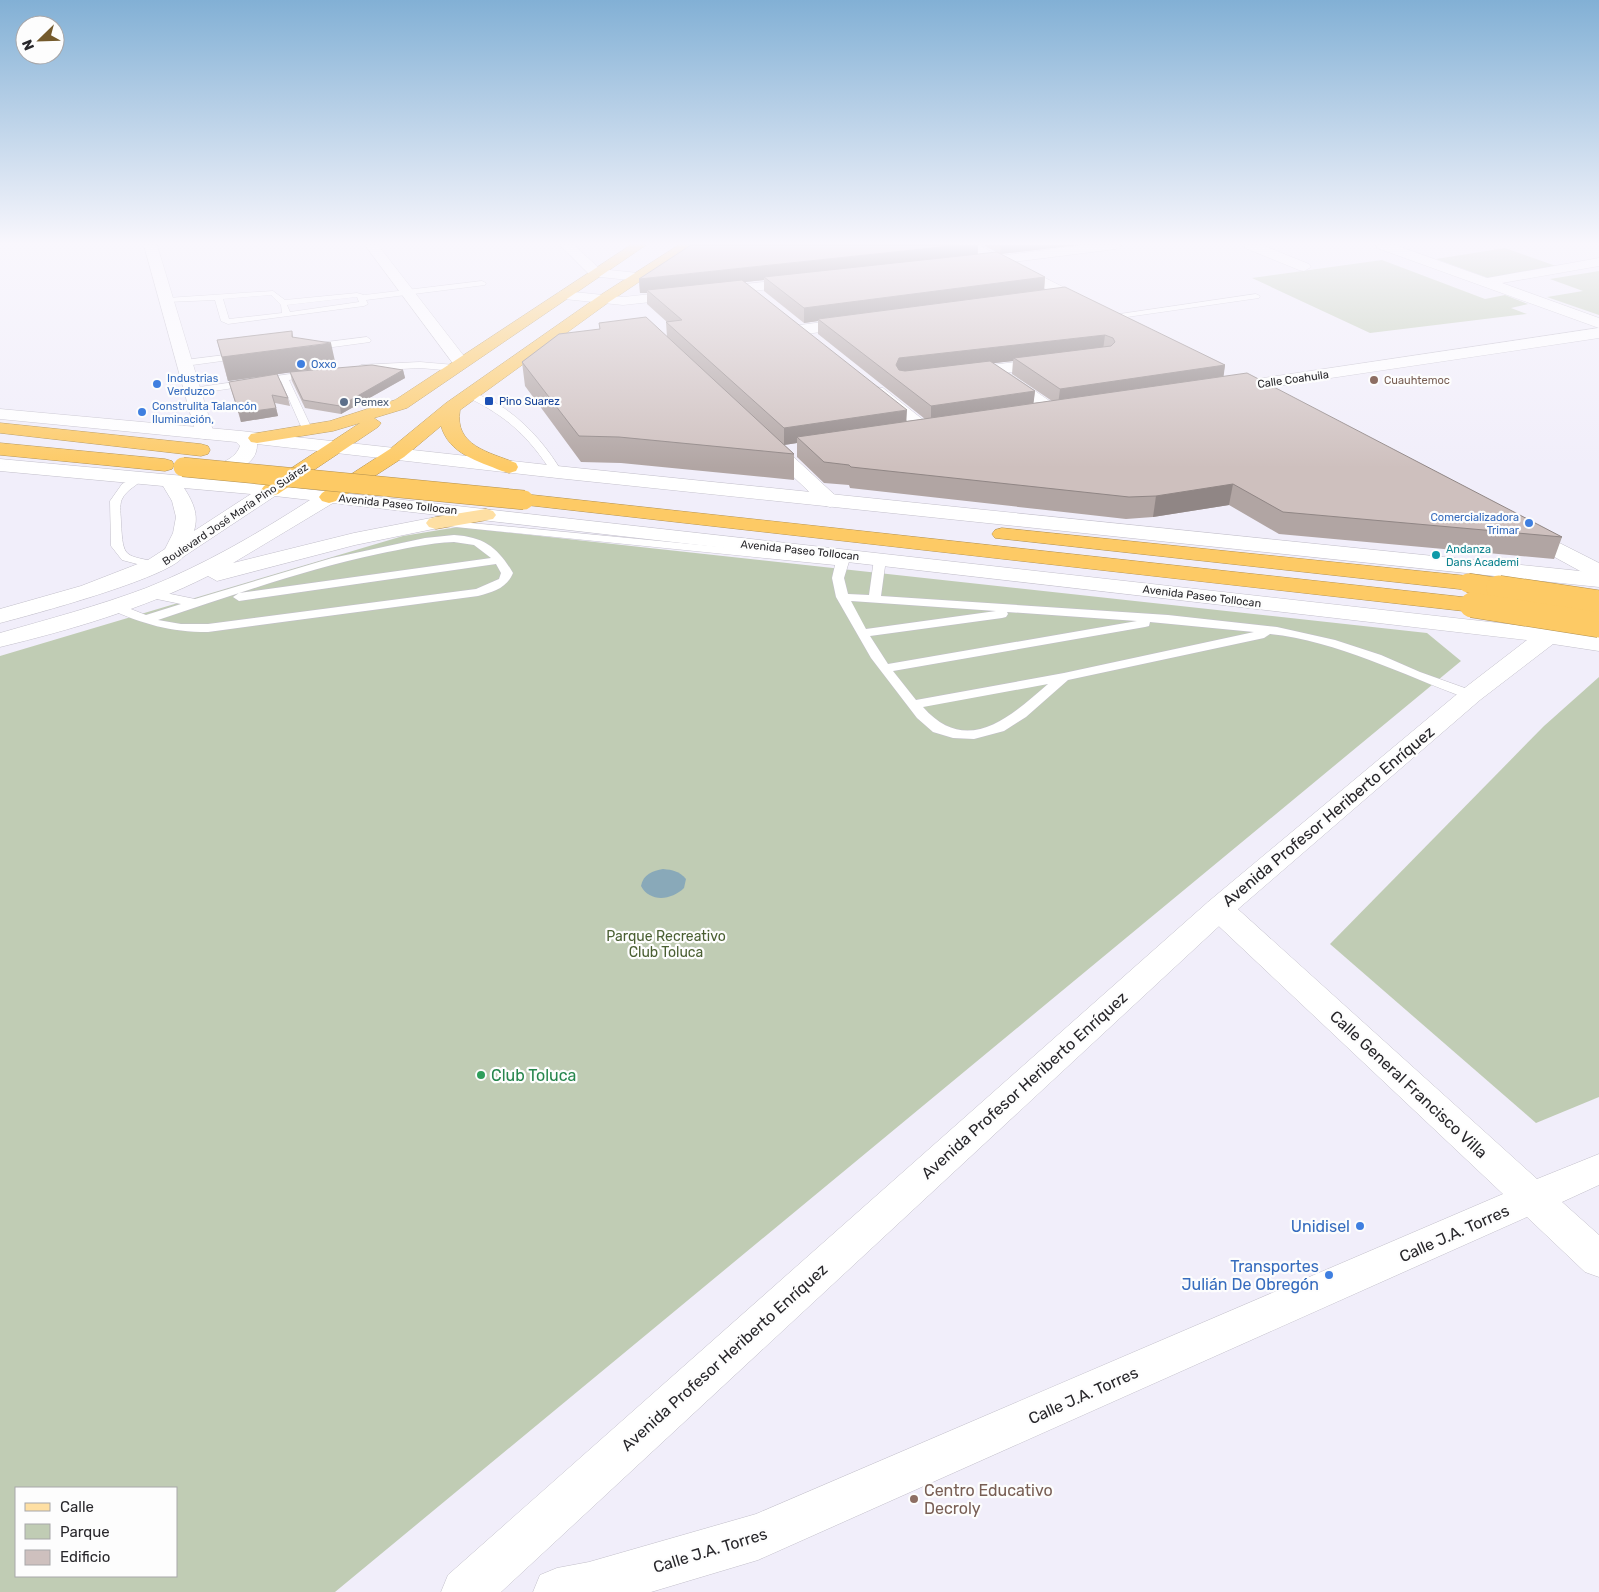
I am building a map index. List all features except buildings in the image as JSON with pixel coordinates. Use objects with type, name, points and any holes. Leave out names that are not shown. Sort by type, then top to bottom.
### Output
[{"type":"highway","points":[[249,437],[308,431],[358,419],[401,404],[527,319]]},
{"type":"highway","name":"Boulevard José María Pino Suárez","points":[[329,496],[397,453],[452,407],[576,319]]},
{"type":"highway","name":"Boulevard José María Pino Suárez","points":[[271,490],[401,404]]},
{"type":"highway","points":[[452,407],[450,426],[458,441],[476,453],[509,467]]},
{"type":"highway","points":[[0,428],[203,442],[540,486],[1468,582],[1599,603]]},
{"type":"highway","name":"Avenida Paseo Tollocan","points":[[0,449],[160,476],[524,500],[1472,605],[1599,625]]},
{"type":"main road","points":[[438,516],[486,515]]},
{"type":"street","points":[[173,319],[193,391],[203,442]]},
{"type":"street","points":[[426,319],[458,365]]},
{"type":"street","points":[[787,319],[816,342]]},
{"type":"street","points":[[1116,319],[1140,331]]},
{"type":"street","points":[[800,330],[869,321]]},
{"type":"street","name":"Calle Coahuila","points":[[1218,389],[1599,333]]},
{"type":"street","points":[[953,375],[1066,361]]},
{"type":"street","points":[[992,370],[1054,412]]},
{"type":"street","points":[[1220,372],[1273,399]]},
{"type":"street","points":[[862,379],[924,430]]},
{"type":"street","points":[[1026,416],[1074,410]]},
{"type":"street","points":[[0,414],[203,442],[249,437],[509,467],[1599,580]]},
{"type":"street","points":[[905,433],[943,428]]},
{"type":"street","points":[[756,432],[830,501]]},
{"type":"street","points":[[160,476],[201,474],[227,467],[237,462],[248,450],[247,440],[249,437]]},
{"type":"street","points":[[778,453],[798,450]]},
{"type":"street","points":[[160,590],[438,516],[431,504],[420,496],[419,491],[424,480],[447,468],[476,463]]},
{"type":"street","name":"Avenida Paseo Tollocan","points":[[0,464],[160,476],[329,496],[438,516]]},
{"type":"street","points":[[160,476],[181,498],[187,513],[186,528],[164,561]]},
{"type":"street","name":"Boulevard José María Pino Suárez","points":[[0,616],[89,591],[164,561],[271,490]]},
{"type":"street","name":"Boulevard José María Pino Suárez","points":[[0,640],[160,590],[238,552],[329,496]]},
{"type":"street","name":"Avenida Paseo Tollocan","points":[[486,515],[844,559],[880,559],[1549,636],[1599,644]]},
{"type":"street","points":[[1511,526],[1599,572]]},
{"type":"street","name":"Avenida Profesor Heriberto Enríquez","points":[[465,1592],[1219,909],[1471,695],[1549,636],[1599,595]]},
{"type":"street","name":"Calle General Francisco Villa","points":[[1219,909],[1599,1260]]},
{"type":"street","name":"Calle J.A. Torres","points":[[557,1592],[590,1586],[758,1537],[1599,1169]]},
{"type":"lane","points":[[225,319],[228,322],[251,319]]},
{"type":"lane","points":[[300,348],[367,340]]},
{"type":"lane","points":[[185,363],[252,355]]},
{"type":"lane","points":[[350,369],[404,365],[458,365]]},
{"type":"lane","points":[[193,391],[322,373]]},
{"type":"lane","points":[[284,378],[308,431]]},
{"type":"lane","points":[[470,395],[492,405],[513,419],[550,458],[557,472]]},
{"type":"lane","points":[[160,476],[126,486],[115,501],[117,546],[126,558],[164,561]]},
{"type":"lane","points":[[438,516],[844,559],[838,579],[842,596],[862,633],[913,706],[935,727],[955,734],[980,734],[994,731],[1005,725],[1064,677]]},
{"type":"lane","points":[[113,606],[144,620],[165,627],[208,628],[478,592],[494,587],[504,581],[507,573],[500,560],[486,546],[471,540],[421,542],[316,565],[144,620]]},
{"type":"lane","points":[[875,598],[880,559]]},
{"type":"lane","points":[[160,590],[196,603],[500,560]]},
{"type":"lane","points":[[842,596],[1168,619],[1277,631],[1330,643],[1376,658],[1415,675],[1471,695]]},
{"type":"lane","points":[[862,633],[1030,610]]},
{"type":"lane","points":[[885,668],[1168,619]]},
{"type":"lane","points":[[913,706],[1064,677],[1277,631]]},
{"type":"green space","points":[[1341,319],[1483,319],[1370,333]]},
{"type":"green space","name":"Club Toluca","points":[[458,527],[1427,633],[1461,661],[335,1592],[0,1592],[0,656],[403,536]]},
{"type":"green space","points":[[1599,677],[1599,1097],[1536,1123],[1330,944],[1544,726]]},
{"type":"water","points":[[663,869],[676,871],[681,874],[686,879],[684,888],[667,897],[655,897],[645,891],[641,886],[642,882],[649,874]]},
{"type":"place","name":"Oxxo","points":[[301,364]]},
{"type":"place","name":"Cuauhtemoc","points":[[1374,380]]},
{"type":"place","name":"Industrias Verduzco","points":[[157,384]]},
{"type":"place","name":"Pino Suarez","points":[[489,401]]},
{"type":"place","name":"Pemex","points":[[344,402]]},
{"type":"place","name":"Construlita Talancón Iluminación,","points":[[142,412]]},
{"type":"place","name":"Comercializadora Trimar","points":[[1529,523]]},
{"type":"place","name":"Andanza Dans Academi","points":[[1436,555]]},
{"type":"place","name":"Club Toluca","points":[[481,1075]]},
{"type":"place","name":"Unidisel","points":[[1360,1226]]},
{"type":"place","name":"Transportes Julián De Obregón","points":[[1329,1275]]},
{"type":"place","name":"Centro Educativo Decroly","points":[[914,1499]]},
{"type":"park label","name":"Parque Recreativo Club Toluca","points":[[666,944]]}]
